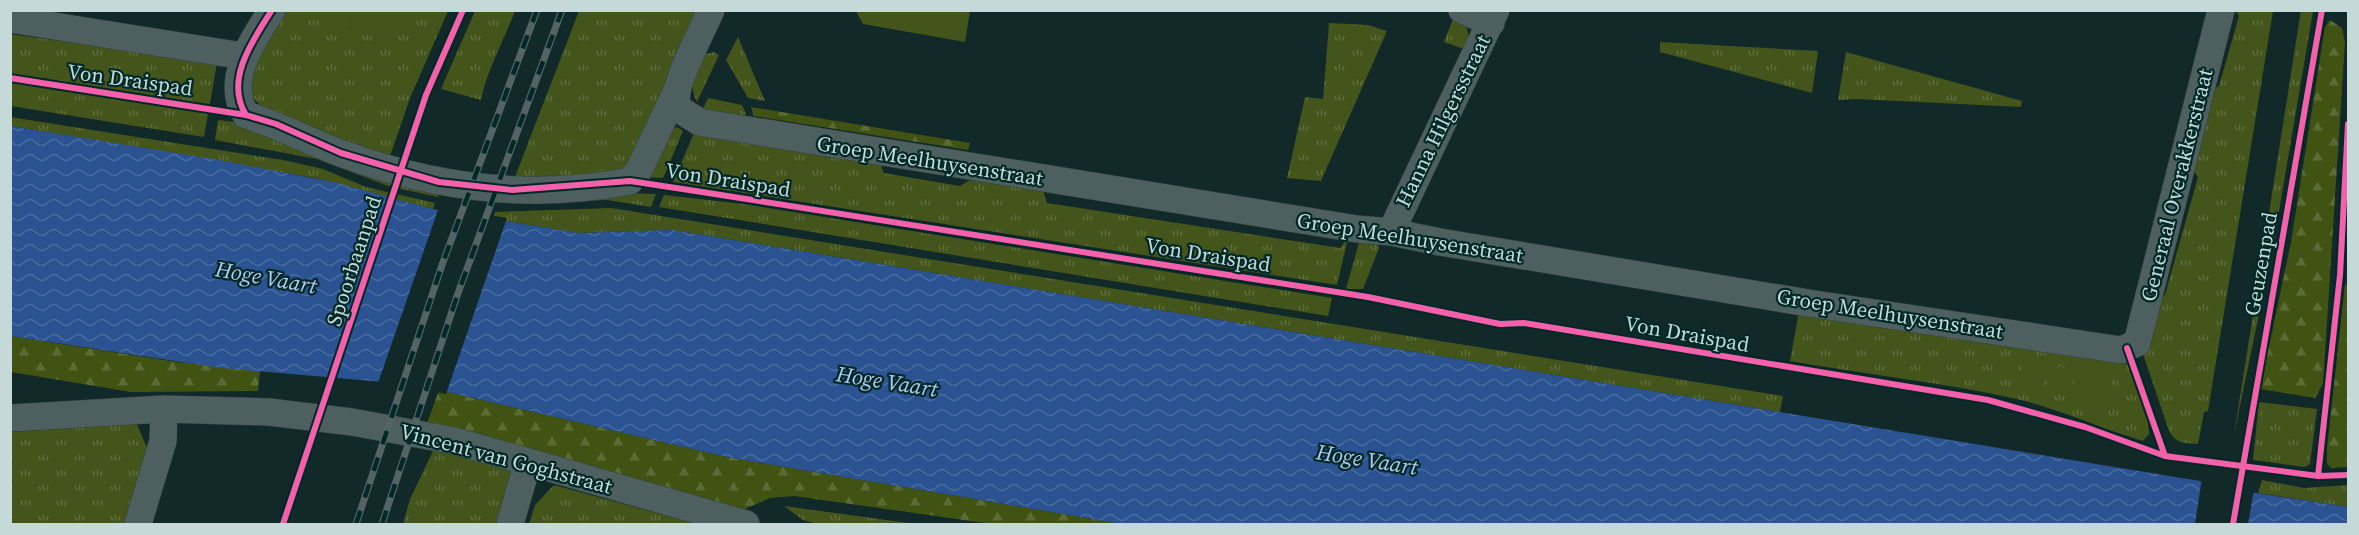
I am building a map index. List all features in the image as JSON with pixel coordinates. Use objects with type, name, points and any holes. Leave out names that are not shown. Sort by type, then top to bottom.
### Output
[{"type":"street","points":[[10,19],[243,56],[272,10]]},
{"type":"street","points":[[677,90],[711,10]]},
{"type":"street","points":[[1462,10],[1493,16]]},
{"type":"street","name":"Generaal Overakkerstraat","points":[[2121,350],[2137,343],[2221,10]]},
{"type":"street","name":"Hanna Hilgersstraat","points":[[1391,231],[1493,16]]},
{"type":"street","name":"Von Draispad","points":[[243,56],[238,93],[239,104],[246,115],[276,124],[341,153],[407,175],[439,182],[512,190],[630,181],[639,170],[677,90]]},
{"type":"street","name":"Groep Meelhuysenstraat","points":[[677,90],[677,105],[699,122],[1357,230],[1391,231],[1440,242],[1808,303],[2121,350]]},
{"type":"street","points":[[138,525],[163,441],[164,409]]},
{"type":"street","name":"Vincent van Goghstraat","points":[[10,418],[164,409],[269,412],[352,422],[454,441],[746,525]]},
{"type":"street","points":[[510,525],[528,462]]},
{"type":"green space","points":[[340,10],[398,11],[386,28],[368,35],[351,29],[344,22]]},
{"type":"green space","points":[[2301,10],[2313,11],[2273,246],[2234,435]]},
{"type":"green space","points":[[287,11],[448,11],[410,98],[389,159],[263,108],[251,96],[257,60]]},
{"type":"green space","points":[[475,11],[515,11],[491,67],[481,100],[441,89]]},
{"type":"green space","points":[[579,11],[703,11],[630,167],[586,178],[515,177]]},
{"type":"green space","points":[[856,11],[970,11],[965,42],[863,24]]},
{"type":"green space","points":[[2236,11],[2273,11],[2208,411],[2204,412],[2198,444],[2178,441],[2169,431],[2143,354],[2156,299],[2165,295],[2198,177],[2190,166],[2208,92],[2219,86],[2239,16]]},
{"type":"green space","points":[[1453,19],[1466,25],[1470,42],[1467,50],[1444,42]]},
{"type":"green space","points":[[2330,20],[2342,28],[2345,42],[2323,384],[2315,398],[2260,389],[2291,242],[2325,27]]},
{"type":"green space","points":[[1329,23],[1368,25],[1387,31],[1321,181],[1287,178],[1305,97],[1323,99]]},
{"type":"green space","points":[[10,34],[217,63],[204,137],[11,106]]},
{"type":"green space","points":[[738,37],[765,101],[748,98],[726,60]]},
{"type":"green space","points":[[1660,42],[1818,51],[1812,93],[1660,52]]},
{"type":"green space","points":[[714,52],[719,55],[697,102],[693,90],[695,73],[702,55]]},
{"type":"green space","points":[[1846,52],[2022,101],[2021,107],[1838,100]]},
{"type":"green space","points":[[708,98],[742,105],[746,114],[738,121],[710,114],[703,109]]},
{"type":"green space","points":[[751,107],[970,143],[968,150],[754,116]]},
{"type":"green space","points":[[10,117],[283,160],[323,169],[366,187],[435,203],[433,209],[315,178],[11,126]]},
{"type":"green space","points":[[218,120],[259,125],[440,191],[438,197],[388,186],[317,159],[215,140]]},
{"type":"green space","points":[[677,127],[683,131],[663,178],[645,177],[668,132]]},
{"type":"green space","points":[[694,133],[879,160],[884,173],[960,186],[970,180],[1042,187],[1047,203],[1340,248],[1348,238],[1337,285],[673,182]]},
{"type":"green space","points":[[622,193],[656,194],[651,207],[607,200],[516,203]]},
{"type":"green space","points":[[664,195],[743,204],[1332,298],[1328,316],[659,207]]},
{"type":"green space","points":[[611,208],[1783,396],[1780,412],[673,230],[578,233],[493,219],[495,212]]},
{"type":"green space","points":[[1360,239],[1377,242],[1379,248],[1363,289],[1346,289]]},
{"type":"green space","points":[[2345,284],[2348,286],[2348,467],[2331,468],[2327,463],[2327,449]]},
{"type":"green space","points":[[1799,311],[2124,362],[2128,364],[2148,423],[2149,434],[2143,441],[2046,407],[2012,398],[1957,387],[1790,361]]},
{"type":"green space","points":[[10,336],[177,362],[260,370],[258,391],[131,392],[11,372]]},
{"type":"green space","points":[[2079,359],[2115,366],[2104,413],[2069,404]]},
{"type":"green space","points":[[2023,360],[2066,368],[2064,380],[2046,376],[2043,390],[2017,386]]},
{"type":"green space","points":[[439,390],[727,457],[1122,524],[992,524],[794,496],[770,498],[738,512],[425,429]]},
{"type":"green space","points":[[2259,402],[2317,409],[2310,464],[2305,467],[2253,460]]},
{"type":"green space","points":[[135,420],[148,450],[127,524],[11,524],[11,432]]},
{"type":"green space","points":[[435,447],[510,464],[513,478],[499,524],[403,524],[410,499]]},
{"type":"green space","points":[[2262,480],[2304,488],[2348,485],[2348,507],[2258,493]]},
{"type":"green space","points":[[554,485],[697,524],[529,524],[535,505]]},
{"type":"green space","points":[[784,506],[916,524],[814,523],[803,520]]},
{"type":"water","name":"Hoge Vaart","points":[[10,126],[219,160],[333,182],[433,209],[578,233],[673,230],[2200,481],[2249,492],[2348,507],[2348,524],[1122,524],[727,457],[418,385],[221,368],[11,336]]},
{"type":"pier","points":[[439,207],[507,218],[446,394],[418,388],[377,386]]},
{"type":"pier","points":[[2202,478],[2254,489],[2248,524],[2195,524]]},
{"type":"railway","points":[[356,524],[442,265],[537,10]]},
{"type":"railway","points":[[382,524],[457,296],[562,10]]},
{"type":"cycle path","points":[[246,115],[240,102],[238,88],[240,74],[250,47],[272,10]]},
{"type":"cycle path","name":"Spoorbaanpad","points":[[283,524],[426,95],[463,10]]},
{"type":"cycle path","name":"Geuzenpad","points":[[2233,524],[2322,10]]},
{"type":"cycle path","points":[[10,78],[246,115],[276,124],[341,153],[439,182],[512,190],[630,181],[702,192],[1368,297],[1500,324],[1524,323],[1988,400],[2085,427],[2165,456],[2318,476],[2348,475]]},
{"type":"cycle path","points":[[2318,476],[2340,275],[2348,124]]},
{"type":"cycle path","points":[[2127,348],[2165,456]]}]
